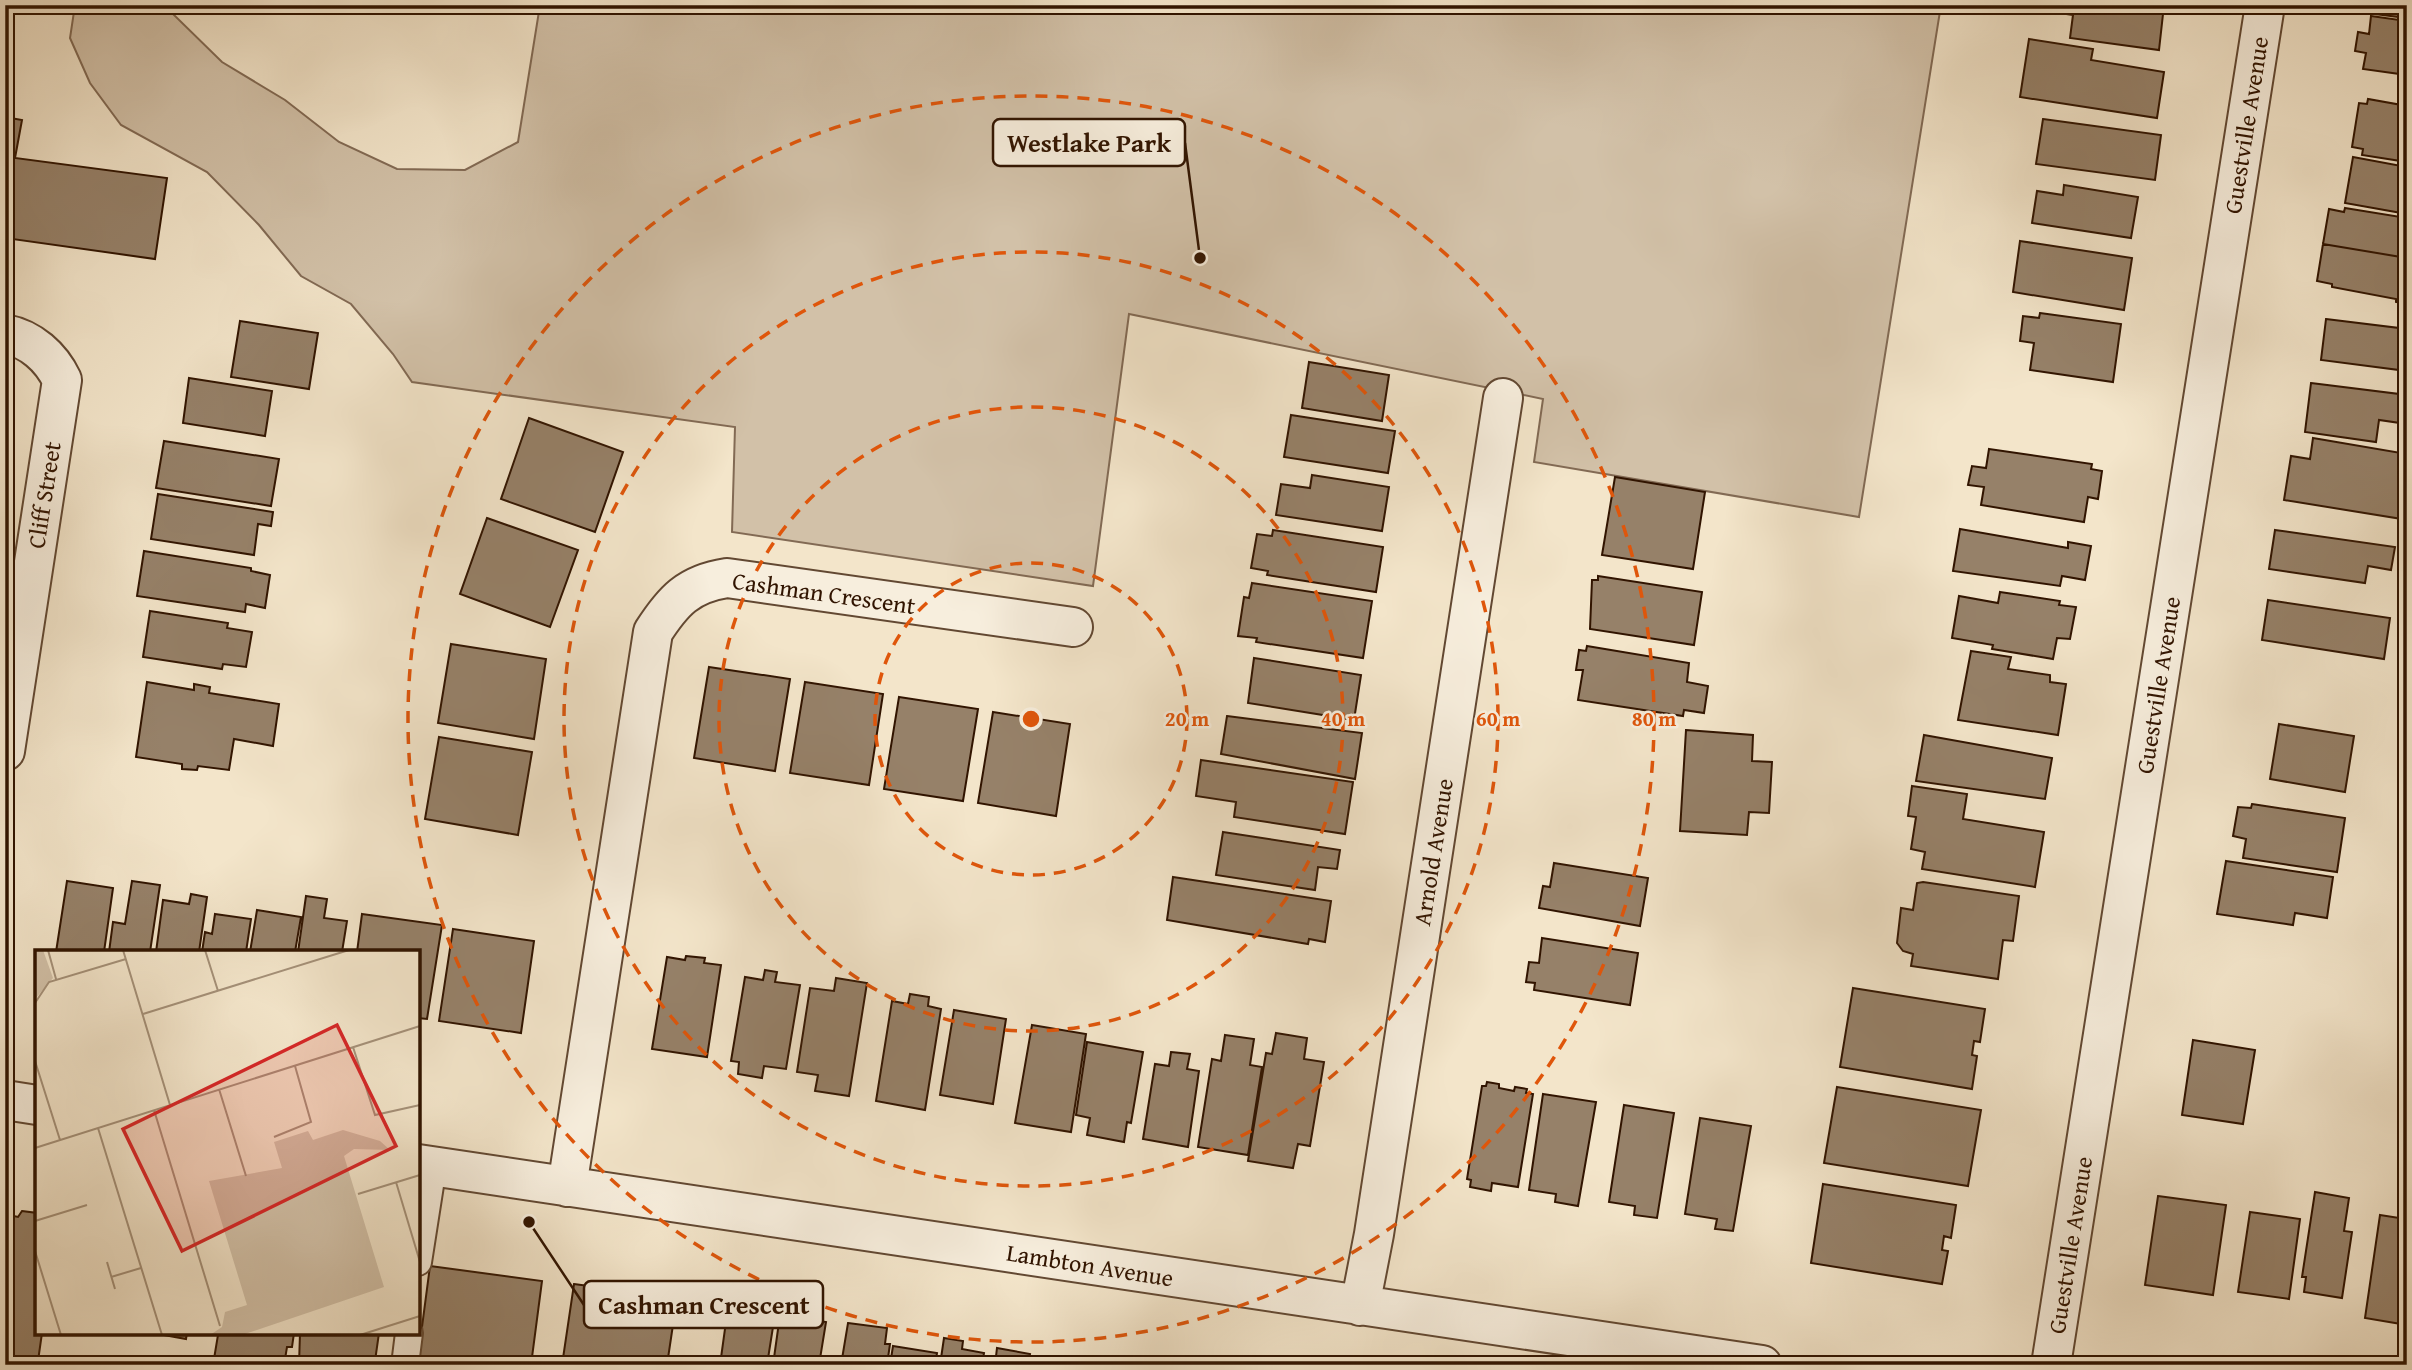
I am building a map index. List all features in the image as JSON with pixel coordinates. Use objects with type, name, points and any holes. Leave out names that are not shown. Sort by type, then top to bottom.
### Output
[{"type":"street","name":"Guestville Avenue","points":[[2051,1365],[2265,5]]},
{"type":"street","name":"Cliff Street","points":[[5,334],[38,348],[55,366],[62,380],[5,748]]},
{"type":"street","name":"Arnold Avenue","points":[[1360,1306],[1374,1234],[1503,398]]},
{"type":"street","name":"Cashman Crescent","points":[[567,1186],[653,632],[673,601],[707,581],[727,578],[1073,627]]},
{"type":"street","points":[[5,1100],[35,1105]]},
{"type":"street","name":"Lambton Avenue","points":[[425,1165],[1762,1365]]},
{"type":"lane","points":[[420,1234],[425,1165]]},
{"type":"lane","points":[[405,1365],[409,1335]]},
{"type":"shaded area","points":[[75,5],[156,5],[171,12],[222,62],[285,100],[339,142],[397,169],[465,170],[518,142],[540,5],[1941,5],[1859,517],[1534,462],[1543,399],[1129,314],[1093,586],[732,532],[735,427],[412,382],[393,354],[351,304],[301,276],[259,225],[207,172],[121,125],[90,83],[70,38]]},
{"type":"building","points":[[2053,5],[2164,5],[2159,50],[2070,38],[2073,15],[2052,12]]},
{"type":"building","points":[[2359,5],[2407,5],[2407,18],[2374,14],[2375,10],[2359,8]]},
{"type":"building","points":[[2371,16],[2407,21],[2407,75],[2363,69],[2366,53],[2355,51],[2358,32],[2369,34]]},
{"type":"building","points":[[2029,39],[2093,49],[2091,60],[2164,72],[2157,118],[2020,97]]},
{"type":"building","points":[[2404,97],[2407,98],[2407,162],[2362,155],[2363,149],[2352,147],[2359,103],[2367,104],[2368,99],[2402,105]]},
{"type":"building","points":[[5,117],[22,120],[15,158],[167,178],[155,259],[5,238]]},
{"type":"building","points":[[2043,119],[2161,135],[2155,180],[2036,164]]},
{"type":"building","points":[[2353,157],[2407,167],[2407,214],[2345,203]]},
{"type":"building","points":[[2064,185],[2138,197],[2131,238],[2032,223],[2037,191],[2063,195]]},
{"type":"building","points":[[2345,208],[2407,218],[2407,258],[2323,244],[2329,209],[2344,212]]},
{"type":"building","points":[[2020,241],[2132,258],[2124,310],[2013,292]]},
{"type":"building","points":[[2323,244],[2407,258],[2407,304],[2396,302],[2396,299],[2332,287],[2332,284],[2317,281]]},
{"type":"building","points":[[2040,313],[2121,324],[2113,382],[2030,370],[2034,343],[2020,341],[2023,316],[2039,318]]},
{"type":"building","points":[[2326,319],[2407,329],[2407,371],[2321,360]]},
{"type":"building","points":[[240,321],[318,333],[309,389],[231,377]]},
{"type":"building","points":[[1309,362],[1389,375],[1382,421],[1302,408]]},
{"type":"building","points":[[189,378],[272,391],[265,436],[183,423]]},
{"type":"building","points":[[2311,383],[2407,395],[2407,424],[2379,420],[2376,442],[2305,432]]},
{"type":"building","points":[[1291,415],[1395,431],[1388,473],[1284,457]]},
{"type":"building","points":[[529,418],[623,452],[595,532],[501,499]]},
{"type":"building","points":[[2313,438],[2407,454],[2407,487],[2402,519],[2284,500],[2291,456],[2310,459]]},
{"type":"building","points":[[164,441],[279,459],[271,506],[156,488]]},
{"type":"building","points":[[1989,449],[2092,464],[2091,469],[2102,471],[2098,499],[2088,497],[2084,522],[1981,505],[1984,487],[1968,485],[1972,466],[1986,468]]},
{"type":"building","points":[[1312,475],[1389,487],[1382,531],[1276,515],[1281,484],[1310,488]]},
{"type":"building","points":[[1615,477],[1705,492],[1693,569],[1602,555]]},
{"type":"building","points":[[158,494],[273,512],[271,526],[258,524],[254,555],[151,539]]},
{"type":"building","points":[[487,518],[578,550],[550,627],[460,594]]},
{"type":"building","points":[[1960,529],[2068,548],[2068,542],[2091,546],[2085,580],[2062,576],[2060,586],[1953,571]]},
{"type":"building","points":[[1273,530],[1383,547],[1376,592],[1267,575],[1268,571],[1251,568],[1257,534],[1272,536]]},
{"type":"building","points":[[2275,530],[2395,547],[2391,570],[2368,566],[2365,583],[2269,569]]},
{"type":"building","points":[[144,551],[251,568],[251,571],[270,575],[265,608],[246,604],[245,612],[137,596]]},
{"type":"building","points":[[1598,576],[1702,592],[1694,645],[1590,629],[1592,580],[1598,580]]},
{"type":"building","points":[[1252,583],[1372,601],[1363,658],[1256,642],[1257,638],[1238,636],[1244,597],[1249,598]]},
{"type":"building","points":[[2000,592],[2060,601],[2059,605],[2076,607],[2070,639],[2057,638],[2053,659],[1992,649],[1993,645],[1952,638],[1959,596],[1998,603]]},
{"type":"building","points":[[2268,600],[2390,618],[2384,659],[2262,640]]},
{"type":"building","points":[[150,611],[228,623],[227,628],[252,632],[246,667],[223,664],[222,669],[143,657]]},
{"type":"building","points":[[451,644],[546,659],[534,739],[438,723]]},
{"type":"building","points":[[1587,646],[1689,663],[1687,682],[1708,686],[1704,713],[1684,710],[1683,716],[1578,700],[1583,670],[1576,670],[1579,650],[1586,651]]},
{"type":"building","points":[[1971,651],[2011,657],[2008,669],[2050,675],[2050,682],[2066,684],[2058,735],[1958,720]]},
{"type":"building","points":[[1254,658],[1361,675],[1354,720],[1248,703]]},
{"type":"building","points":[[709,667],[790,679],[775,771],[694,758]]},
{"type":"building","points":[[147,682],[194,690],[194,684],[210,687],[209,693],[279,704],[273,746],[234,739],[229,770],[198,766],[197,770],[182,769],[182,764],[136,757]]},
{"type":"building","points":[[805,682],[883,694],[869,785],[790,773]]},
{"type":"building","points":[[899,697],[978,709],[963,801],[884,789]]},
{"type":"building","points":[[993,712],[1070,724],[1056,816],[978,803]]},
{"type":"building","points":[[1227,716],[1362,733],[1355,779],[1221,754]]},
{"type":"building","points":[[2279,724],[2354,736],[2345,792],[2270,779]]},
{"type":"building","points":[[1686,730],[1753,735],[1752,761],[1772,762],[1769,813],[1749,812],[1747,835],[1680,831]]},
{"type":"building","points":[[1924,735],[2052,758],[2045,799],[1916,781]]},
{"type":"building","points":[[439,737],[532,752],[518,835],[425,819]]},
{"type":"building","points":[[1201,760],[1353,782],[1345,834],[1234,817],[1236,802],[1196,796]]},
{"type":"building","points":[[1912,786],[1967,794],[1963,819],[2044,832],[2035,887],[1922,869],[1925,852],[1911,849],[1916,817],[1908,816]]},
{"type":"building","points":[[2252,804],[2345,818],[2337,872],[2243,858],[2246,839],[2233,836],[2238,807],[2251,808]]},
{"type":"building","points":[[1223,832],[1340,850],[1337,869],[1318,867],[1315,890],[1216,875]]},
{"type":"building","points":[[2226,861],[2333,877],[2327,918],[2295,913],[2293,925],[2217,914]]},
{"type":"building","points":[[1554,863],[1648,878],[1640,926],[1539,908],[1543,886],[1550,887]]},
{"type":"building","points":[[1173,877],[1331,901],[1325,942],[1309,939],[1308,944],[1167,920]]},
{"type":"building","points":[[67,881],[113,888],[104,950],[56,950]]},
{"type":"building","points":[[132,881],[160,885],[150,950],[109,950],[113,922],[125,924]]},
{"type":"building","points":[[1917,883],[2019,896],[2013,941],[2003,940],[1998,979],[1911,966],[1913,954],[1903,951],[1897,943],[1901,908],[1913,910]]},
{"type":"building","points":[[191,894],[207,897],[199,950],[156,950],[163,900],[189,904]]},
{"type":"building","points":[[306,896],[327,899],[324,918],[347,921],[342,950],[298,950]]},
{"type":"building","points":[[257,910],[301,917],[295,950],[250,950]]},
{"type":"building","points":[[215,914],[251,919],[246,950],[202,950],[205,932],[212,934]]},
{"type":"building","points":[[362,914],[442,925],[427,1019],[420,1018],[420,950],[357,950]]},
{"type":"building","points":[[453,929],[534,941],[521,1033],[439,1021]]},
{"type":"building","points":[[1542,938],[1638,953],[1630,1005],[1534,990],[1535,983],[1526,982],[1529,962],[1539,963]]},
{"type":"building","points":[[686,956],[705,958],[704,963],[721,965],[707,1057],[652,1049],[667,957],[685,960]]},
{"type":"building","points":[[765,970],[777,972],[775,982],[800,985],[786,1069],[764,1066],[762,1078],[738,1074],[739,1062],[731,1061],[745,977],[763,980]]},
{"type":"building","points":[[836,978],[867,983],[849,1096],[815,1091],[818,1075],[797,1072],[810,988],[834,991]]},
{"type":"building","points":[[1853,988],[1985,1009],[1980,1042],[1974,1041],[1972,1055],[1977,1056],[1972,1089],[1840,1067]]},
{"type":"building","points":[[910,994],[929,997],[928,1006],[941,1009],[925,1110],[876,1101],[892,1001],[908,1004]]},
{"type":"building","points":[[954,1010],[1006,1019],[993,1104],[940,1095]]},
{"type":"building","points":[[1032,1025],[1086,1034],[1071,1132],[1015,1123]]},
{"type":"building","points":[[1276,1033],[1307,1038],[1304,1059],[1324,1062],[1310,1146],[1298,1144],[1293,1168],[1248,1161],[1266,1053],[1272,1054]]},
{"type":"building","points":[[1225,1035],[1254,1039],[1250,1065],[1262,1067],[1248,1155],[1198,1147],[1212,1059],[1221,1061]]},
{"type":"building","points":[[2193,1040],[2255,1050],[2243,1124],[2182,1115]]},
{"type":"building","points":[[1087,1042],[1143,1052],[1131,1123],[1127,1122],[1124,1142],[1087,1135],[1090,1118],[1076,1115]]},
{"type":"building","points":[[1171,1052],[1190,1054],[1187,1069],[1199,1071],[1188,1147],[1143,1139],[1155,1064],[1169,1066]]},
{"type":"building","points":[[1487,1082],[1514,1091],[1515,1087],[1527,1089],[1526,1093],[1533,1094],[1518,1187],[1492,1183],[1491,1191],[1470,1187],[1471,1180],[1467,1179],[1482,1086],[1486,1086]]},
{"type":"building","points":[[1837,1087],[1981,1110],[1968,1186],[1824,1163]]},
{"type":"building","points":[[1543,1094],[1596,1102],[1578,1206],[1555,1202],[1556,1194],[1529,1190]]},
{"type":"building","points":[[1624,1105],[1674,1113],[1657,1218],[1634,1215],[1635,1206],[1609,1202]]},
{"type":"building","points":[[1700,1118],[1751,1126],[1733,1231],[1715,1229],[1717,1219],[1685,1214]]},
{"type":"building","points":[[1823,1184],[1956,1205],[1951,1238],[1944,1236],[1942,1250],[1948,1251],[1942,1284],[1811,1263]]},
{"type":"building","points":[[2315,1192],[2349,1198],[2344,1231],[2352,1232],[2342,1298],[2304,1292],[2306,1277],[2302,1277]]},
{"type":"building","points":[[2158,1196],[2226,1205],[2213,1295],[2145,1285]]},
{"type":"building","points":[[22,1211],[35,1213],[35,1335],[42,1335],[38,1361],[5,1356],[5,1240],[9,1215],[18,1217]]},
{"type":"building","points":[[2250,1212],[2300,1219],[2289,1299],[2238,1292]]},
{"type":"building","points":[[2380,1215],[2406,1219],[2403,1240],[2407,1240],[2407,1325],[2365,1318]]},
{"type":"building","points":[[430,1266],[542,1281],[531,1365],[417,1365]]},
{"type":"building","points":[[574,1284],[677,1298],[667,1365],[562,1365]]},
{"type":"building","points":[[728,1307],[767,1312],[765,1327],[773,1327],[767,1365],[720,1365]]},
{"type":"building","points":[[780,1315],[826,1322],[819,1365],[773,1365]]},
{"type":"building","points":[[848,1323],[887,1328],[885,1344],[890,1344],[887,1365],[841,1365]]},
{"type":"building","points":[[164,1335],[187,1335],[186,1339]]},
{"type":"building","points":[[218,1335],[294,1335],[292,1347],[287,1347],[284,1365],[213,1365]]},
{"type":"building","points":[[300,1335],[379,1335],[375,1361],[370,1360],[370,1365],[299,1365]]},
{"type":"building","points":[[944,1338],[963,1341],[962,1349],[984,1353],[982,1365],[940,1365]]},
{"type":"building","points":[[893,1346],[937,1353],[935,1365],[890,1365]]},
{"type":"building","points":[[997,1348],[1030,1354],[1028,1365],[995,1365]]},
{"type":"place","name":"Westlake Park","points":[[1200,258]]},
{"type":"place","name":"Cashman Crescent","points":[[529,1222]]}]
